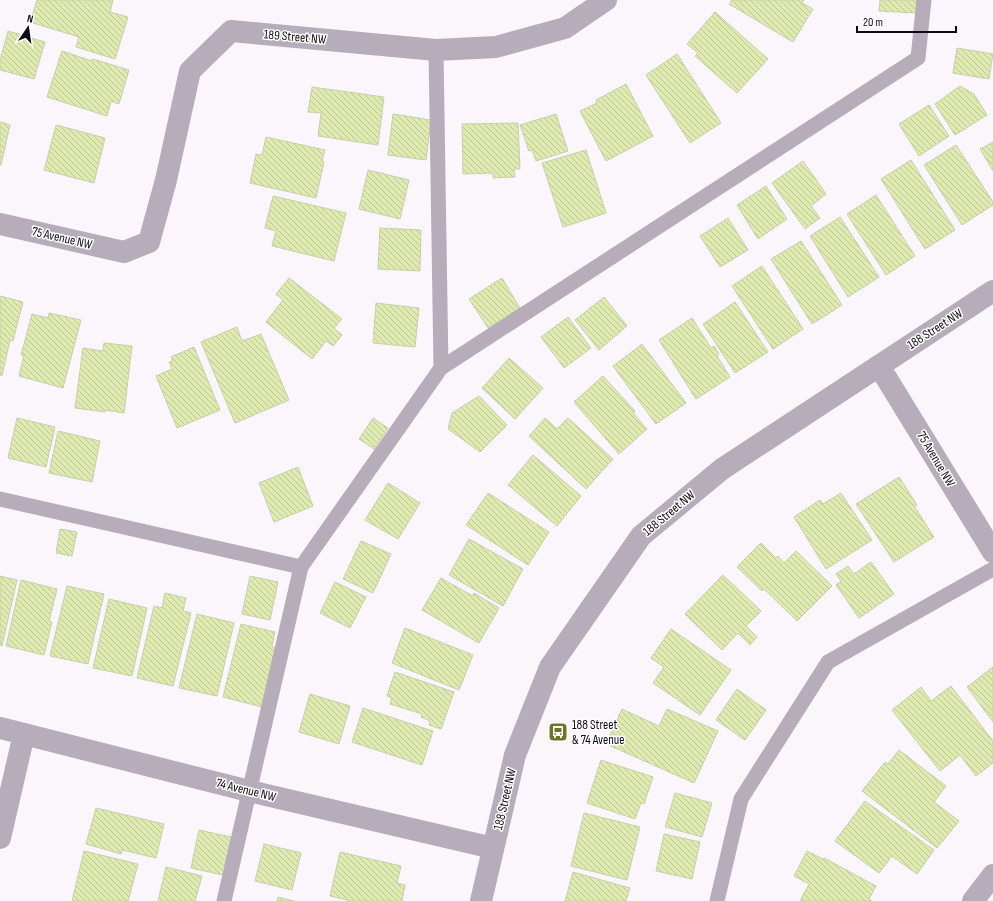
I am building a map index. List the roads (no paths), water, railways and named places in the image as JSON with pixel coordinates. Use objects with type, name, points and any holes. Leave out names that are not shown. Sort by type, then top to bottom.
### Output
[{"type":"street","name":"189 Street NW","points":[[124,252],[149,242],[166,180],[190,71],[231,31],[436,50],[496,47],[565,28],[606,0]]},
{"type":"street","name":"75 Avenue NW","points":[[0,224],[124,252]]},
{"type":"street","name":"188 Street NW","points":[[481,901],[515,755],[550,667],[641,536],[722,469],[993,291]]},
{"type":"street","name":"75 Avenue NW","points":[[879,366],[993,552]]},
{"type":"street","name":"74 Avenue NW","points":[[0,728],[249,791],[493,848]]},
{"type":"street","points":[[0,838],[24,734]]},
{"type":"street","points":[[973,901],[993,875]]},
{"type":"lane","points":[[224,901],[301,567],[442,368],[918,58],[924,0]]},
{"type":"lane","points":[[436,50],[442,368]]},
{"type":"lane","points":[[0,499],[301,567]]},
{"type":"lane","points":[[717,901],[741,799],[828,662],[993,569]]},
{"type":"place","name":"188 Street & 74 Avenue","points":[[558,732]]}]
